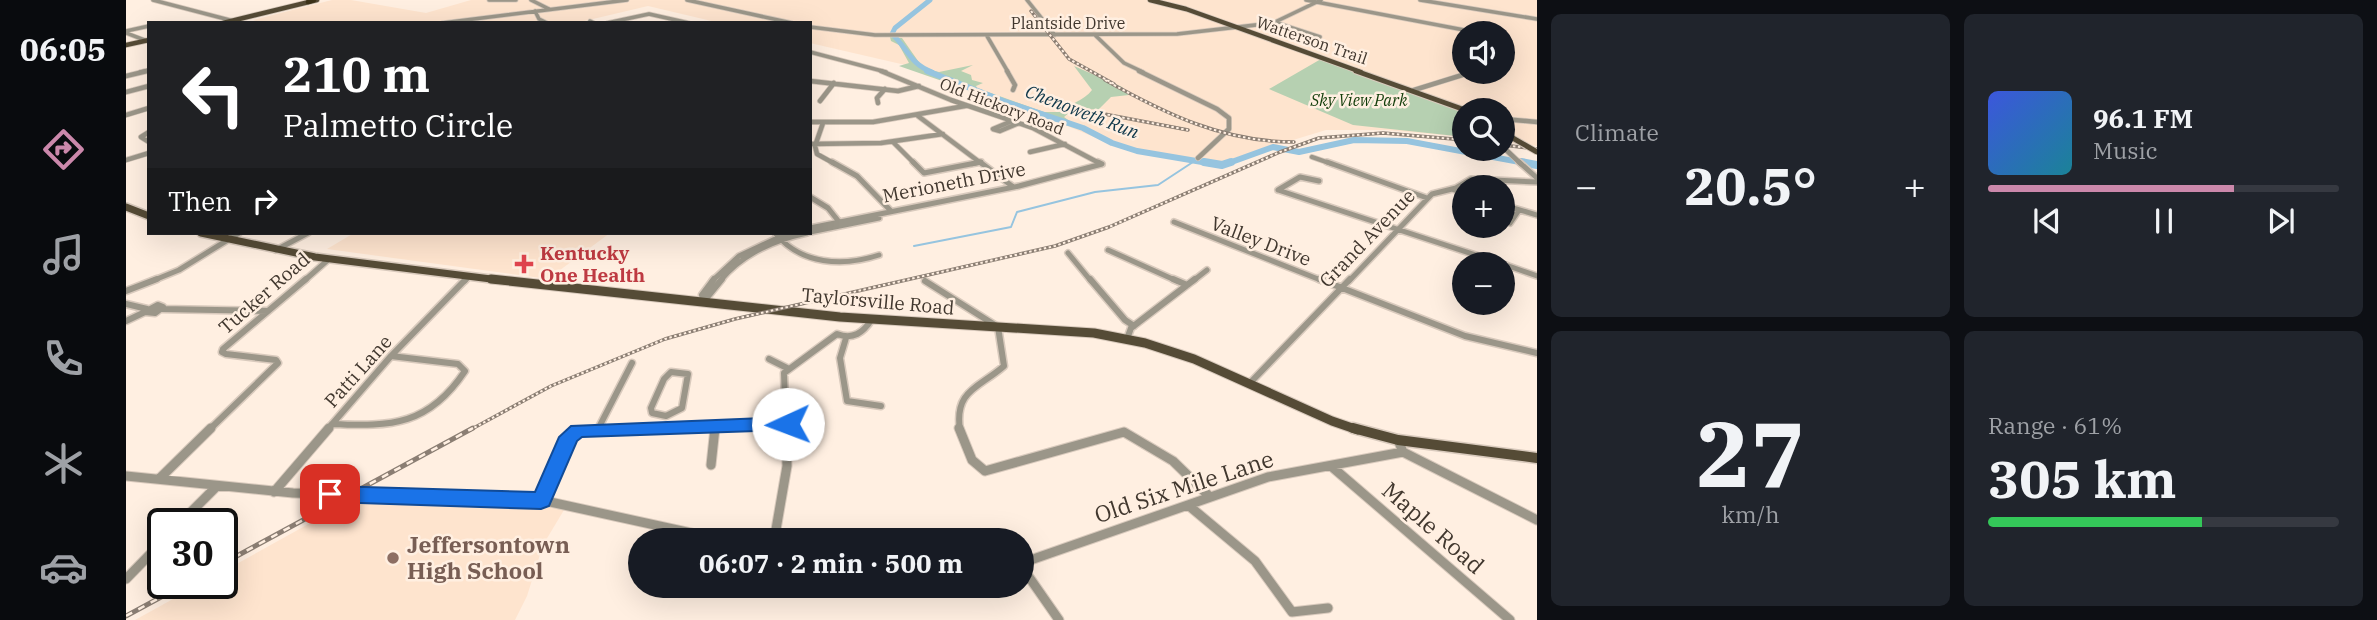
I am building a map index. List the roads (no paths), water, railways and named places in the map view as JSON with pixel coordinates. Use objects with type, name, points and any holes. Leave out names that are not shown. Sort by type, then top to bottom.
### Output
[{"type":"highway","points":[[308,2],[315,0]]},
{"type":"main road","points":[[237,21],[326,0]]},
{"type":"main road","name":"Watterson Trail","points":[[1150,0],[1186,9],[1452,105]]},
{"type":"main road","points":[[237,21],[308,2]]},
{"type":"main road","points":[[126,47],[147,41]]},
{"type":"main road","points":[[1515,139],[1537,152]]},
{"type":"main road","points":[[126,208],[147,215]]},
{"type":"main road","name":"Taylorsville Road","points":[[209,235],[329,259],[469,276],[872,319],[1070,331],[1126,339],[1194,359],[1332,421],[1398,440],[1537,458]]},
{"type":"street","points":[[153,0],[237,21]]},
{"type":"street","points":[[161,2],[170,0]]},
{"type":"street","points":[[489,0],[516,0]]},
{"type":"street","points":[[531,0],[549,9]]},
{"type":"street","points":[[458,21],[627,0]]},
{"type":"street","points":[[687,0],[783,21]]},
{"type":"street","points":[[1027,0],[1055,35]]},
{"type":"street","points":[[1306,0],[1452,27]]},
{"type":"street","points":[[1420,0],[1537,19]]},
{"type":"street","name":"Plantside Drive","points":[[812,27],[885,36],[1166,35],[1275,22],[1319,1]]},
{"type":"street","points":[[536,11],[539,19],[543,21]]},
{"type":"street","points":[[616,21],[647,14],[682,21]]},
{"type":"street","points":[[493,16],[495,21]]},
{"type":"street","points":[[670,21],[675,19]]},
{"type":"street","points":[[1275,22],[1320,37]]},
{"type":"street","points":[[126,32],[147,27]]},
{"type":"street","points":[[126,32],[147,41]]},
{"type":"street","points":[[1095,35],[1124,64],[1217,109],[1229,118],[1229,129],[1198,158]]},
{"type":"street","points":[[987,36],[1015,85],[1013,90]]},
{"type":"street","name":"Old Hickory Road","points":[[812,53],[880,70],[1019,123],[1102,164]]},
{"type":"street","points":[[126,76],[147,71]]},
{"type":"street","points":[[1414,90],[1452,78]]},
{"type":"street","points":[[812,81],[904,91],[919,86]]},
{"type":"street","points":[[820,101],[834,83]]},
{"type":"street","points":[[126,92],[147,87]]},
{"type":"street","points":[[878,103],[877,98],[885,89]]},
{"type":"street","points":[[812,122],[873,122],[918,116],[967,105]]},
{"type":"street","points":[[126,115],[147,109]]},
{"type":"street","points":[[918,116],[1013,187]]},
{"type":"street","points":[[1515,120],[1537,122]]},
{"type":"street","points":[[1013,121],[992,129],[1000,131],[1019,123]]},
{"type":"street","points":[[823,123],[813,144],[818,155],[857,176],[893,212]]},
{"type":"street","points":[[813,144],[893,142],[943,134]]},
{"type":"street","points":[[893,142],[923,173],[981,162]]},
{"type":"street","points":[[1030,152],[1065,144]]},
{"type":"street","points":[[126,160],[147,154]]},
{"type":"street","points":[[1312,157],[1427,198]]},
{"type":"street","points":[[1515,159],[1537,180]]},
{"type":"street","name":"Merioneth Drive","points":[[812,230],[1013,187],[1102,164]]},
{"type":"street","points":[[1319,181],[1298,178],[1278,190],[1466,252]]},
{"type":"street","name":"Grand Avenue","points":[[1515,180],[1537,180]]},
{"type":"street","name":"Grand Avenue","points":[[1251,383],[1427,198],[1435,192],[1452,190]]},
{"type":"street","points":[[812,198],[828,208],[840,223]]},
{"type":"street","points":[[1515,209],[1537,215]]},
{"type":"street","points":[[1515,216],[1519,210]]},
{"type":"street","name":"Valley Drive","points":[[1174,222],[1473,338],[1537,353]]},
{"type":"street","points":[[126,291],[171,274],[236,235]]},
{"type":"street","points":[[276,250],[304,235]]},
{"type":"street","points":[[704,301],[736,264],[777,236],[810,257],[831,264],[853,264],[879,256]]},
{"type":"street","points":[[1108,250],[1187,285]]},
{"type":"street","points":[[1068,253],[1125,320],[1135,326]]},
{"type":"street","name":"Tucker Road","points":[[159,480],[278,363],[276,360],[222,352],[329,259]]},
{"type":"street","points":[[1515,268],[1537,276]]},
{"type":"street","points":[[1126,339],[1135,326],[1207,270]]},
{"type":"street","name":"Patti Lane","points":[[274,492],[391,356],[469,276]]},
{"type":"street","points":[[925,281],[998,327],[1003,366],[968,393],[957,416],[967,452],[981,469],[996,470],[1124,432],[1173,461],[1210,497]]},
{"type":"street","points":[[126,304],[152,313],[162,309],[268,311]]},
{"type":"street","points":[[126,321],[146,311]]},
{"type":"street","points":[[776,528],[786,478],[788,424],[784,373],[837,334],[846,338],[862,334],[872,319]]},
{"type":"street","points":[[846,338],[840,358],[847,401],[881,406]]},
{"type":"street","points":[[332,424],[396,424],[417,418],[441,402],[465,371],[458,364],[391,356]]},
{"type":"street","points":[[769,359],[789,369]]},
{"type":"street","points":[[595,429],[632,363]]},
{"type":"street","points":[[671,372],[688,374],[682,408],[666,416],[652,413],[651,408],[664,379],[671,372]]},
{"type":"street","points":[[664,427],[666,416]]},
{"type":"street","points":[[541,500],[570,435],[578,431],[788,424]]},
{"type":"street","points":[[711,465],[715,425]]},
{"type":"street","points":[[1398,440],[1403,452],[1537,520]]},
{"type":"street","name":"Old Six Mile Lane","points":[[1034,561],[1268,477],[1403,452]]},
{"type":"street","name":"Maple Road","points":[[1331,466],[1510,620]]},
{"type":"street","points":[[126,476],[274,492],[541,500],[669,528]]},
{"type":"street","points":[[195,508],[217,486]]},
{"type":"street","points":[[1188,505],[1208,526],[1249,556],[1265,573],[1292,612],[1328,608]]},
{"type":"street","points":[[126,579],[147,557]]},
{"type":"street","points":[[1034,583],[1059,620]]},
{"type":"waterway","name":"Chenoweth Run","points":[[930,0],[895,28],[892,34],[914,61],[932,72]]},
{"type":"waterway","name":"Chenoweth Run","points":[[927,71],[1083,128],[1112,143],[1137,151],[1214,164]]},
{"type":"waterway","name":"Chenoweth Run","points":[[1226,164],[1273,147],[1299,152],[1354,140],[1407,141],[1530,164]]},
{"type":"waterway","points":[[914,246],[1011,227],[1017,212],[1095,192],[1158,185],[1193,162]]},
{"type":"waterway","name":"Chenoweth Run","points":[[1204,162],[1222,165],[1231,162]]},
{"type":"waterway","name":"Chenoweth Run","points":[[1521,162],[1537,165]]},
{"type":"railway","points":[[1031,11],[1069,59],[1114,84]]},
{"type":"railway","points":[[1105,80],[1196,124],[1243,137],[1294,142]]},
{"type":"railway","points":[[1078,109],[1188,130]]},
{"type":"railway","points":[[470,430],[551,386],[665,339],[735,319],[1055,246],[1109,227],[1280,152],[1319,138],[1383,133],[1452,139]]},
{"type":"railway","points":[[1515,146],[1537,149]]},
{"type":"railway","points":[[238,555],[473,428]]},
{"type":"railway","points":[[126,616],[157,599]]},
{"type":"place","name":"Kentucky One Health","points":[[524,264]]},
{"type":"place","name":"Jeffersontown High School","points":[[393,558]]},
{"type":"park label","name":"Sky View Park","points":[[1359,100]]}]
